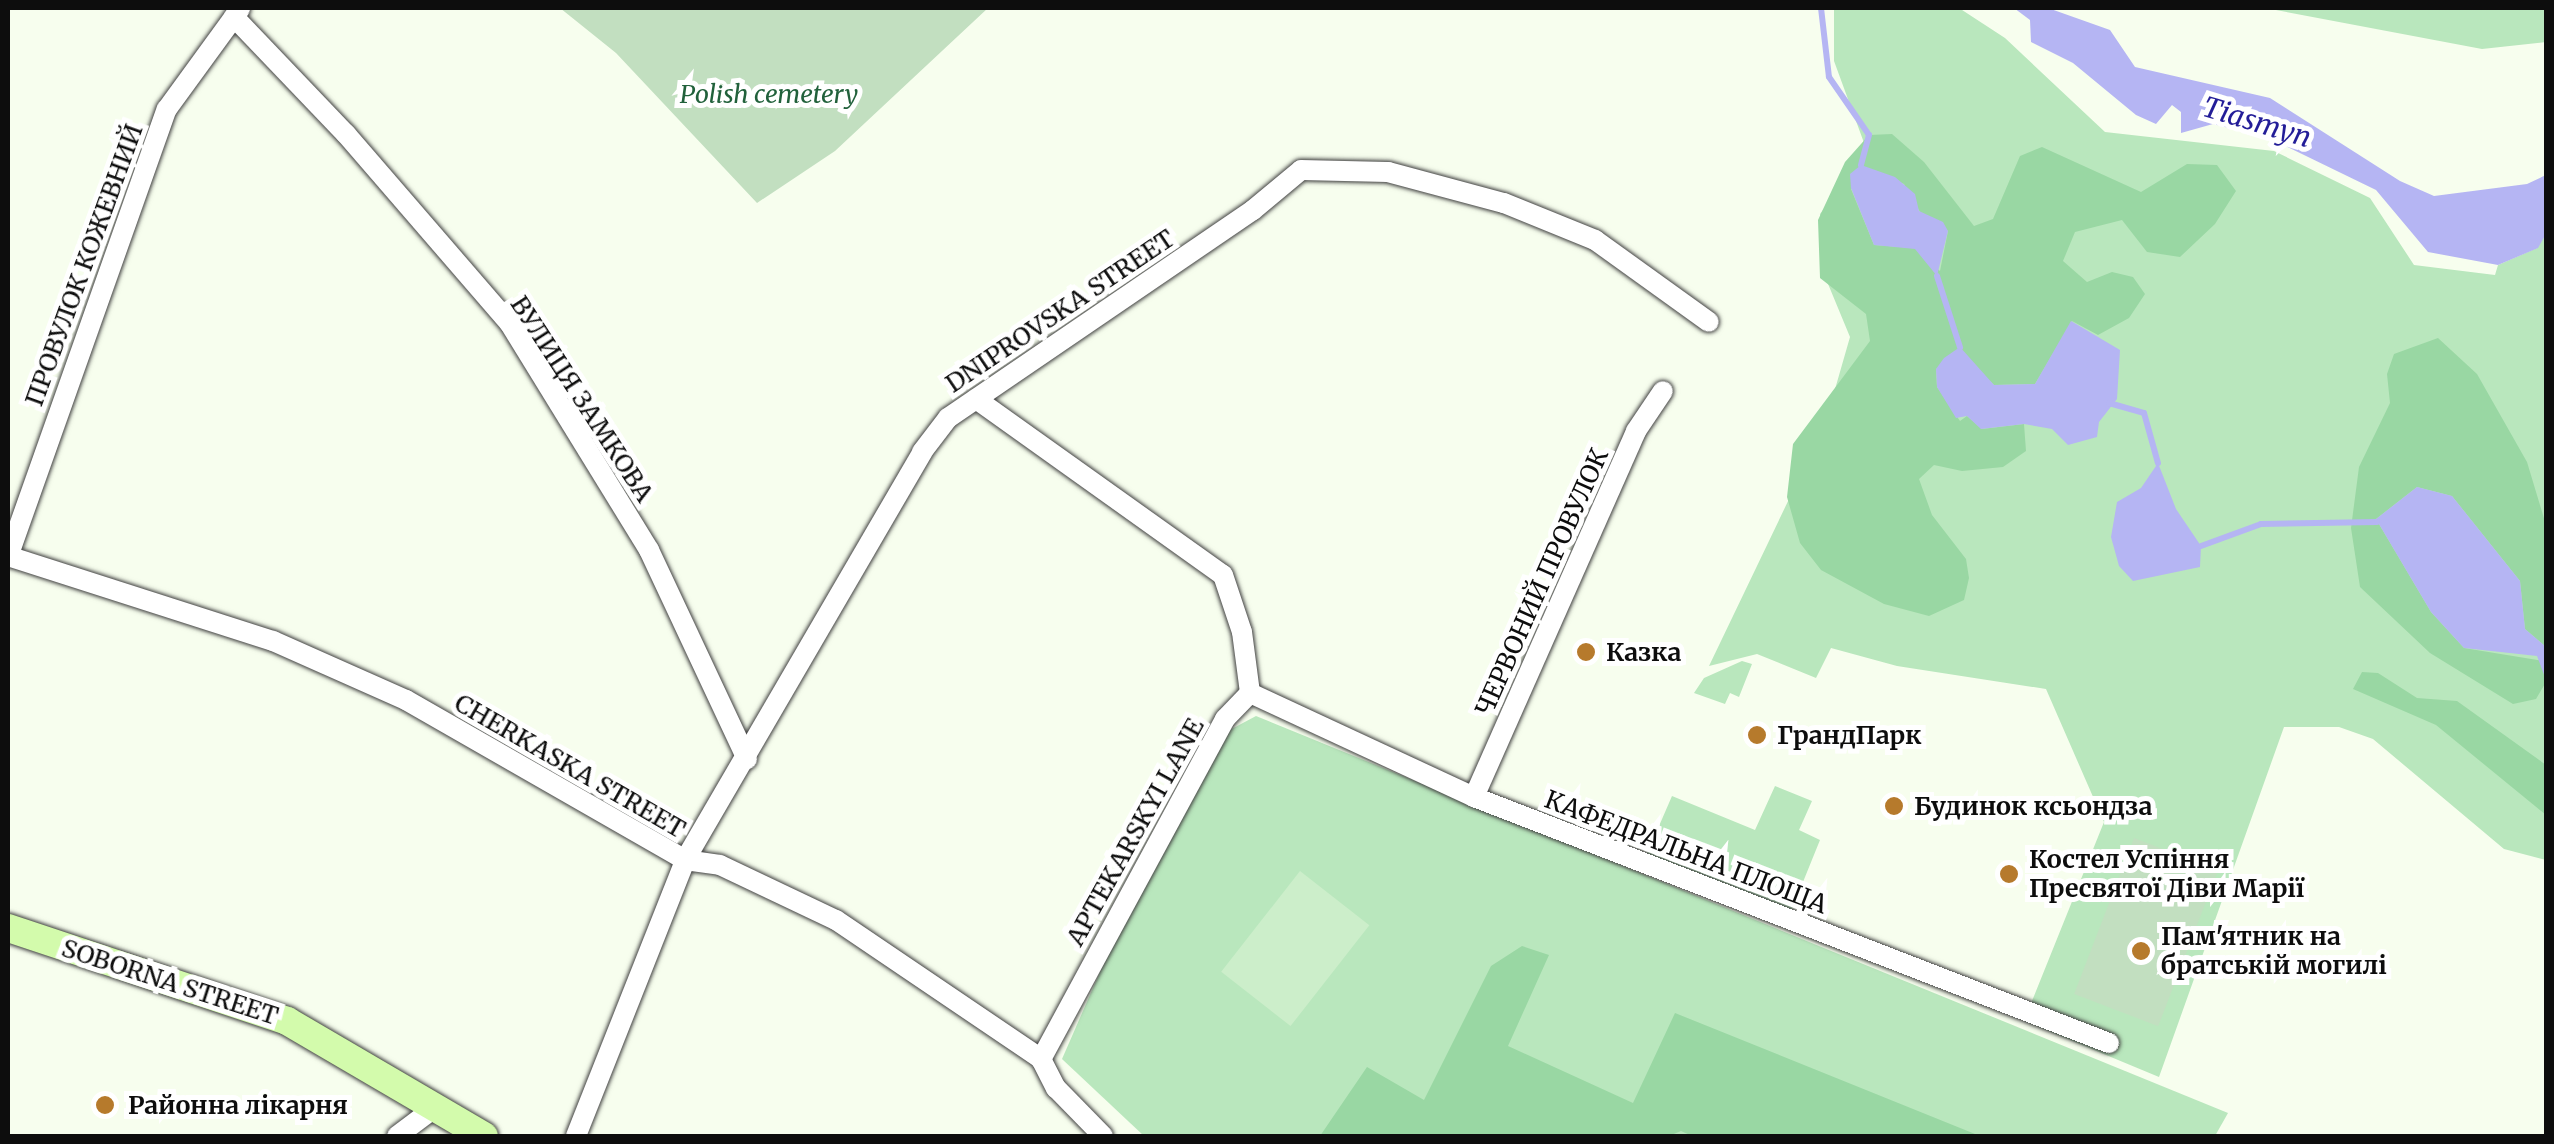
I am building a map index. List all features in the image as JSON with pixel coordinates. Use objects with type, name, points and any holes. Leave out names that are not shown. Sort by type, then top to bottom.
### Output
[{"type":"main road","name":"SOBORNA STREET","points":[[8,928],[287,1021],[484,1136]]},
{"type":"street","name":"ПРОВУЛОК КОЖЕВНИЙ","points":[[8,556],[167,109],[238,12]]},
{"type":"street","name":"ВУЛИЦЯ ЗАМКОВА","points":[[238,12],[510,324],[649,550],[747,759]]},
{"type":"street","name":"DNIPROVSKA STREET","points":[[576,1136],[686,860],[922,452],[948,418],[1253,210],[1301,170],[1388,172],[1504,203],[1595,240],[1710,322]]},
{"type":"street","name":"ЧЕРВОНИЙ ПРОВУЛОК","points":[[1474,796],[1636,432],[1663,390]]},
{"type":"street","points":[[976,399],[1223,575],[1242,632],[1250,693]]},
{"type":"street","name":"CHERKASKA STREET","points":[[8,556],[273,641],[406,700],[686,860],[720,865],[836,920],[988,1017],[1041,1060],[1056,1088],[1103,1136]]},
{"type":"street","name":"КАФЕДРАЛЬНА ПЛОЩА","points":[[1250,693],[1474,796],[2109,1043]]},
{"type":"street","name":"APTEKARSKYI LANE","points":[[1041,1060],[1225,719],[1250,693]]},
{"type":"street","points":[[398,1136],[437,1106]]},
{"type":"green space","name":"Polish cemetery","points":[[560,8],[988,8],[835,151],[757,203],[616,53]]},
{"type":"green space","points":[[1834,8],[1959,8],[2005,38],[2105,132],[2274,151],[2370,198],[2414,265],[2495,275],[2498,265],[2537,248],[2546,234],[2546,860],[2504,849],[2373,739],[2339,727],[2284,727],[2159,1077],[2024,1021],[2104,822],[2046,689],[1897,666],[1831,648],[1816,678],[1757,654],[1709,666],[1825,424],[1850,337],[1826,279],[1820,214],[1867,151],[1834,61]]},
{"type":"green space","points":[[2265,8],[2546,8],[2546,42],[2482,49]]},
{"type":"green space","points":[[1892,134],[1924,162],[1974,226],[1993,219],[2020,156],[2042,147],[2141,192],[2187,164],[2217,165],[2236,191],[2215,224],[2180,257],[2147,252],[2122,220],[2075,232],[2063,261],[2087,282],[2112,272],[2133,277],[2145,294],[2129,318],[2098,335],[2072,321],[2035,384],[1994,385],[1964,356],[1936,369],[1937,387],[1960,421],[1967,416],[1982,429],[2024,424],[2026,451],[2003,467],[1962,471],[1934,465],[1919,479],[1932,515],[1966,559],[1969,578],[1964,600],[1929,616],[1884,604],[1821,570],[1800,543],[1787,497],[1793,444],[1870,341],[1866,314],[1820,278],[1818,220],[1845,162],[1869,135]],"holes":[[[1872,170],[1904,184],[1920,212],[1948,231],[1940,271],[1915,248],[1874,245],[1851,189]]]},
{"type":"green space","points":[[2438,338],[2477,374],[2527,462],[2546,525],[2546,647],[2525,629],[2520,581],[2452,496],[2417,487],[2376,519],[2431,612],[2464,648],[2543,661],[2546,682],[2536,699],[2513,704],[2430,653],[2360,587],[2351,528],[2359,467],[2390,403],[2387,374],[2394,354]]},
{"type":"green space","points":[[1742,661],[1752,664],[1739,697],[1730,693],[1725,704],[1694,693],[1704,678]]},
{"type":"green space","points":[[2362,672],[2378,673],[2417,698],[2457,701],[2546,765],[2546,815],[2436,725],[2353,689]]},
{"type":"green space","points":[[1256,716],[2228,1113],[2215,1136],[1144,1136],[1062,1059],[1124,917],[1226,732]]},
{"type":"green space","points":[[1775,786],[1812,801],[1799,830],[1820,840],[1788,919],[1643,863],[1672,796],[1755,830]]},
{"type":"green space","points":[[2134,838],[2218,870],[2158,1026],[2074,994]]},
{"type":"green space","points":[[1300,871],[1369,925],[1291,1026],[1221,972]]},
{"type":"green space","points":[[1522,946],[1549,955],[1508,1046],[1633,1103],[1675,1013],[1980,1136],[1692,1136],[1681,1131],[1669,1136],[1320,1136],[1367,1067],[1424,1100],[1491,966]]},
{"type":"water","name":"Tiasmyn","points":[[2014,8],[2048,8],[2110,30],[2135,67],[2270,98],[2400,181],[2434,196],[2527,184],[2546,175],[2546,234],[2538,248],[2498,265],[2428,252],[2376,190],[2269,138],[2213,124],[2181,133],[2181,112],[2172,105],[2156,124],[2136,115],[2073,63],[2031,42],[2030,20]]},
{"type":"water","points":[[1861,165],[1895,177],[1915,194],[1919,211],[1943,222],[1948,231],[1937,276],[1915,249],[1874,245],[1851,188],[1850,174]]},
{"type":"water","points":[[2071,321],[2120,350],[2117,399],[2099,422],[2097,437],[2068,445],[2052,429],[2024,424],[1981,429],[1967,416],[1956,418],[1937,387],[1936,369],[1944,358],[1960,347],[1994,385],[2035,384]]},
{"type":"water","points":[[2158,463],[2176,509],[2201,546],[2200,567],[2133,581],[2119,566],[2111,537],[2117,502],[2141,488]]},
{"type":"water","points":[[2417,487],[2452,496],[2520,581],[2525,629],[2546,647],[2546,680],[2537,656],[2464,648],[2431,612],[2376,519]]},
{"type":"waterway","points":[[1821,8],[1829,77],[1869,135],[1861,165]]},
{"type":"waterway","points":[[1937,276],[1960,347]]},
{"type":"waterway","points":[[2109,403],[2144,413],[2158,463]]},
{"type":"waterway","points":[[2201,546],[2261,524],[2377,522]]},
{"type":"place","name":"Казка","points":[[1586,652]]},
{"type":"place","name":"ГрандПарк","points":[[1757,735]]},
{"type":"place","name":"Будинок ксьондза","points":[[1894,806]]},
{"type":"place","name":"Костел Успіння Пресвятої Діви Марії","points":[[2009,874]]},
{"type":"place","name":"Пам'ятник на братській могилі","points":[[2141,951]]},
{"type":"place","name":"Районна лікарня","points":[[105,1105]]}]
